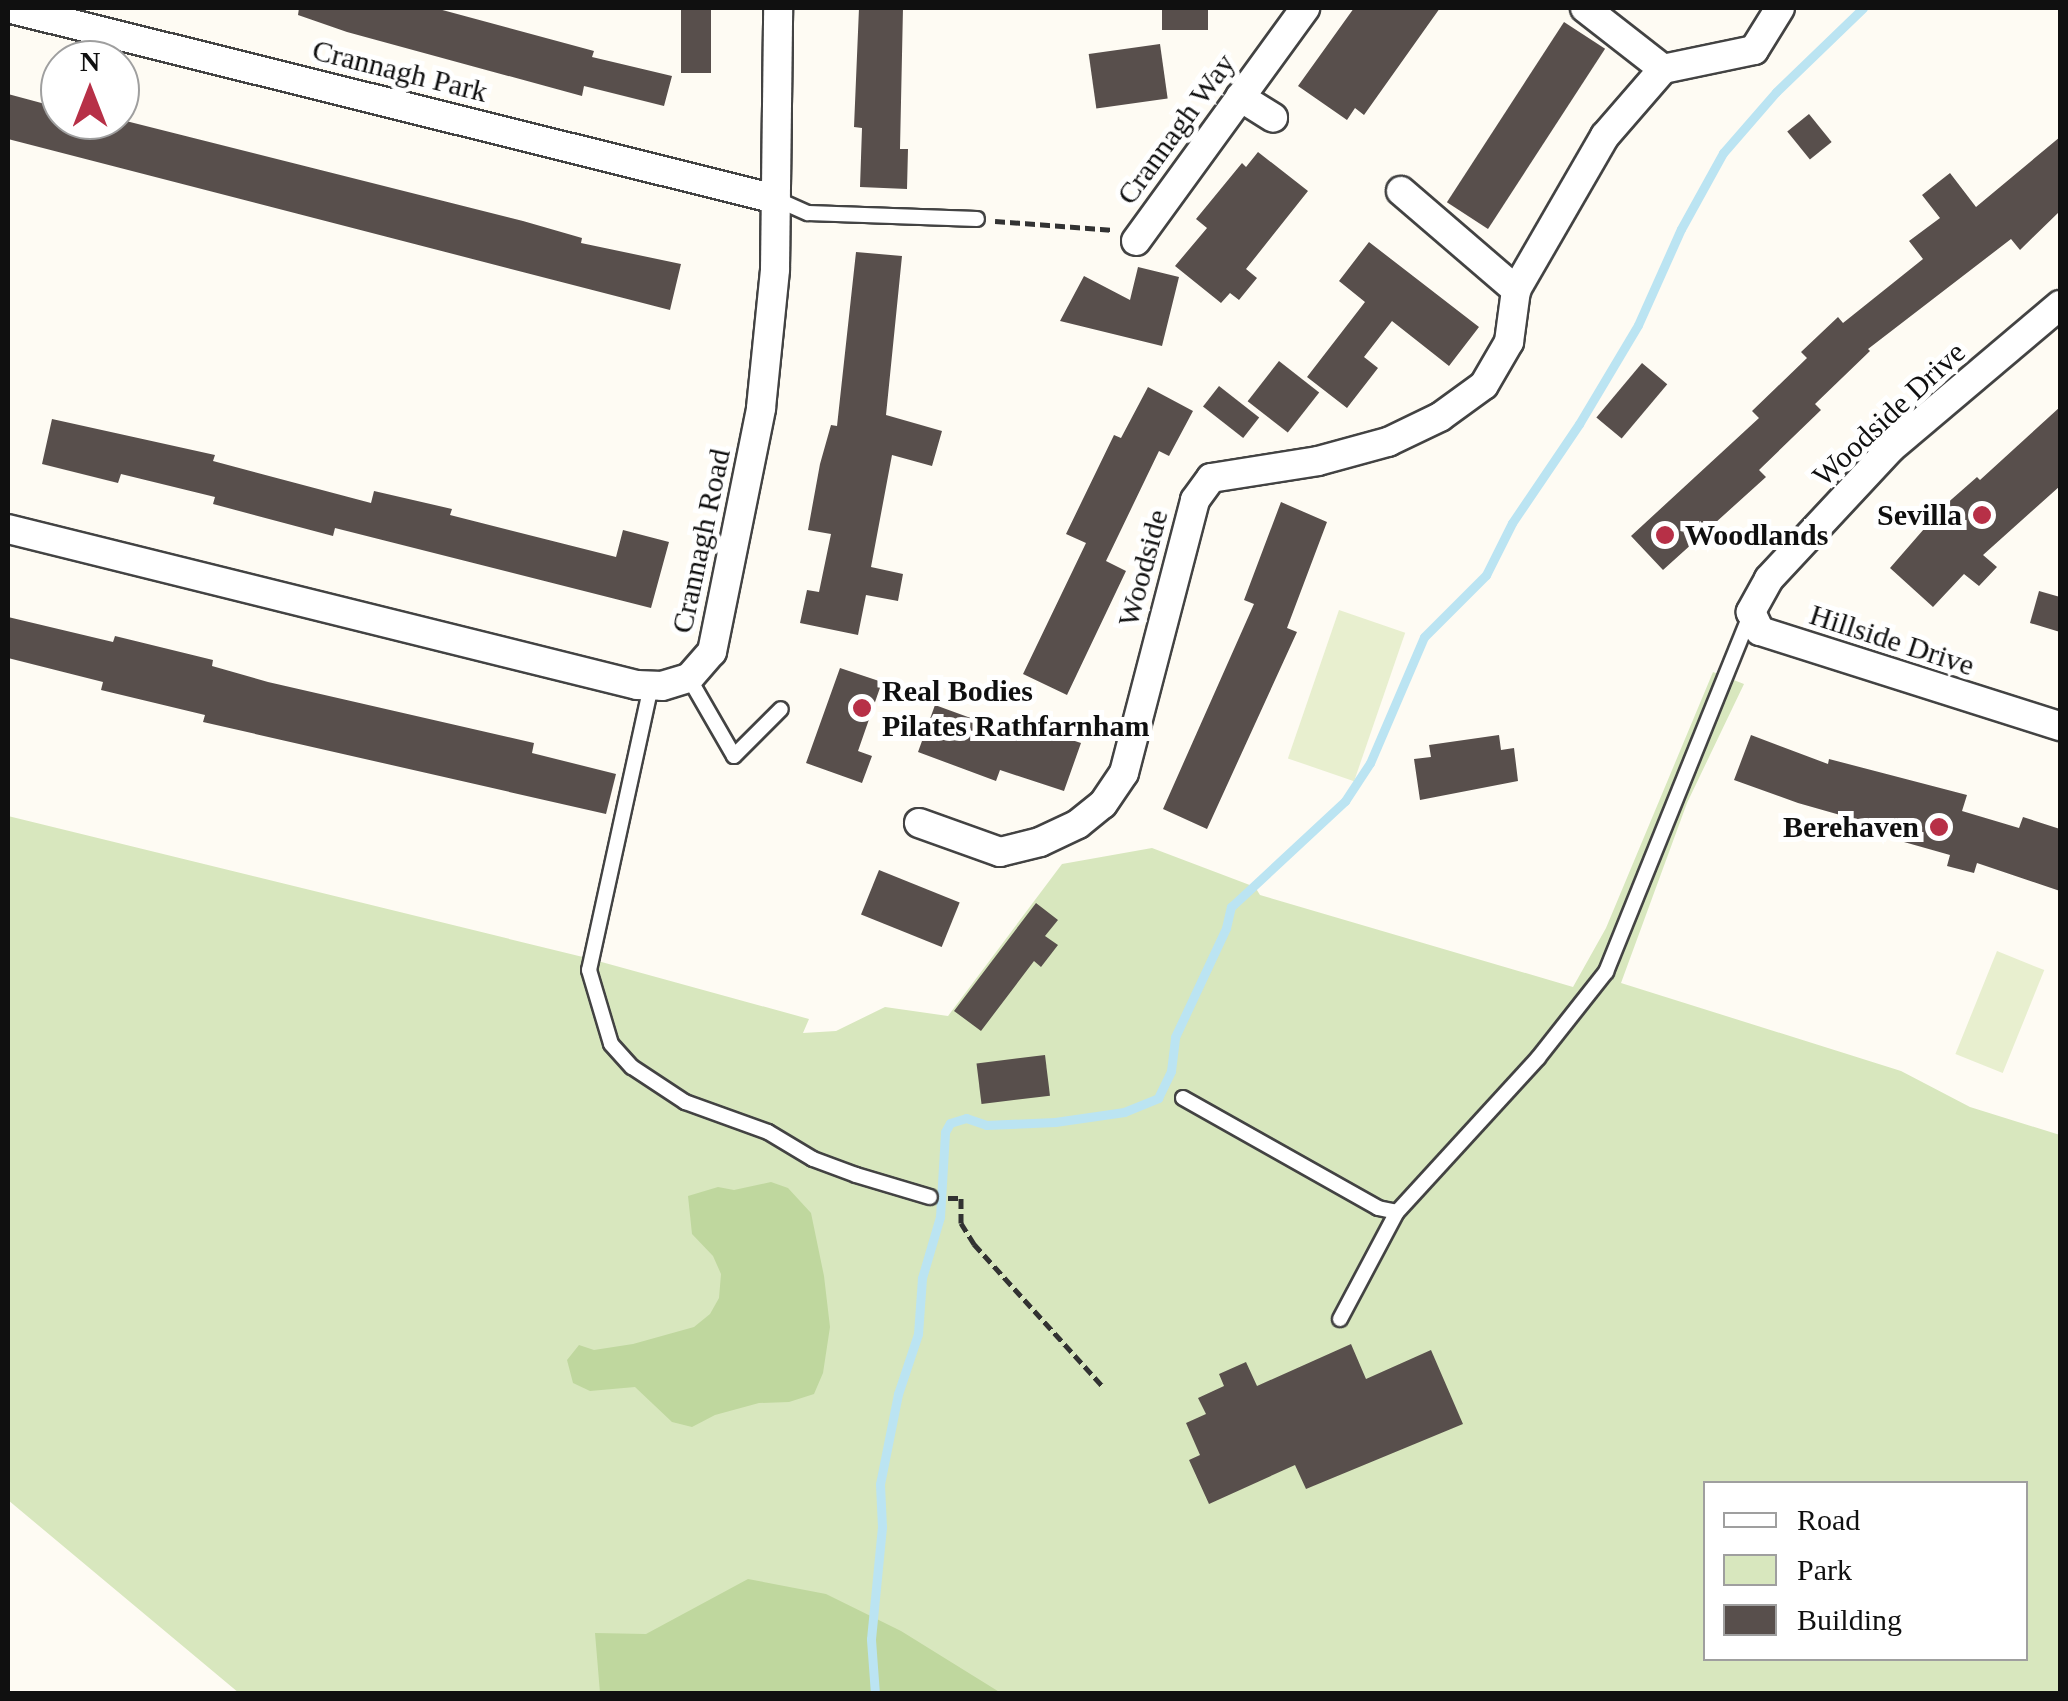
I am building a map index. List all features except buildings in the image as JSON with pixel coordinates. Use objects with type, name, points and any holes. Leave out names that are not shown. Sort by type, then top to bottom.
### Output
[{"type":"street","name":"Crannagh Park","points":[[8,8],[776,199]]},
{"type":"street","name":"Crannagh Road","points":[[8,529],[650,686],[689,678],[712,652],[760,408],[776,270],[778,8]]},
{"type":"street","name":"Crannagh Way","points":[[1124,235],[1240,97],[1306,8]]},
{"type":"street","points":[[1585,8],[1663,69],[1754,50],[1780,8]]},
{"type":"street","name":"Woodside","points":[[919,823],[1000,852],[1040,842],[1078,824],[1103,804],[1124,773],[1196,500],[1210,478],[1246,469],[1318,461],[1388,442],[1440,417],[1484,385],[1509,342],[1516,290],[1605,136],[1663,69]]},
{"type":"street","points":[[1240,97],[1273,118]]},
{"type":"street","points":[[1402,191],[1516,290]]},
{"type":"street","name":"Woodside Drive","points":[[1751,612],[1769,578],[1890,448],[2060,304]]},
{"type":"street","name":"Hillside Drive","points":[[1751,612],[1760,631],[2060,726]]},
{"type":"lane","points":[[776,199],[808,213],[977,220]]},
{"type":"lane","points":[[1340,1318],[1396,1212],[1538,1058],[1606,972],[1751,612]]},
{"type":"lane","points":[[689,678],[734,756],[781,708]]},
{"type":"lane","points":[[650,686],[589,970],[610,1044],[632,1067],[685,1102],[768,1132],[842,1170],[930,1197]]},
{"type":"lane","points":[[1183,1098],[1378,1208],[1396,1212]]},
{"type":"path","points":[[977,220],[1124,235]]},
{"type":"path","points":[[952,1198],[960,1198],[961,1222],[974,1244],[1104,1388]]},
{"type":"green space","points":[[1339,610],[1405,633],[1354,781],[1288,758]]},
{"type":"green space","points":[[1713,672],[1744,684],[1687,803],[1621,983],[1901,1071],[1970,1107],[2060,1135],[2060,1693],[239,1693],[8,1500],[8,816],[587,958],[809,1019],[803,1033],[836,1031],[885,1007],[948,1016],[1062,864],[1152,848],[1255,887],[1260,895],[1573,987],[1606,928]]},
{"type":"green space","points":[[1997,951],[2044,970],[2003,1073],[1955,1054]]},
{"type":"green space","points":[[771,1182],[788,1188],[811,1213],[824,1276],[830,1327],[823,1373],[814,1394],[789,1402],[759,1403],[715,1415],[692,1427],[672,1422],[635,1387],[590,1391],[573,1383],[567,1360],[579,1345],[594,1350],[633,1344],[694,1327],[710,1314],[719,1298],[721,1274],[713,1256],[692,1234],[688,1196],[718,1187],[734,1190]]},
{"type":"green space","points":[[748,1579],[826,1594],[901,1631],[1001,1693],[600,1693],[595,1633],[646,1634]]},
{"type":"waterway","points":[[875,1694],[871,1639],[882,1527],[880,1484],[898,1394],[918,1334],[922,1278],[940,1217],[945,1132],[950,1123],[966,1118],[986,1125],[1055,1122],[1124,1112],[1158,1098],[1171,1071],[1175,1037],[1226,928],[1231,907],[1345,801],[1370,763],[1424,637],[1486,575],[1512,523],[1579,424],[1638,325],[1681,229],[1723,153],[1776,92],[1863,8]]},
{"type":"place","name":"Sevilla","points":[[1982,515]]},
{"type":"place","name":"Woodlands","points":[[1665,535]]},
{"type":"place","name":"Real Bodies Pilates Rathfarnham","points":[[862,708]]},
{"type":"place","name":"Berehaven","points":[[1939,827]]}]
